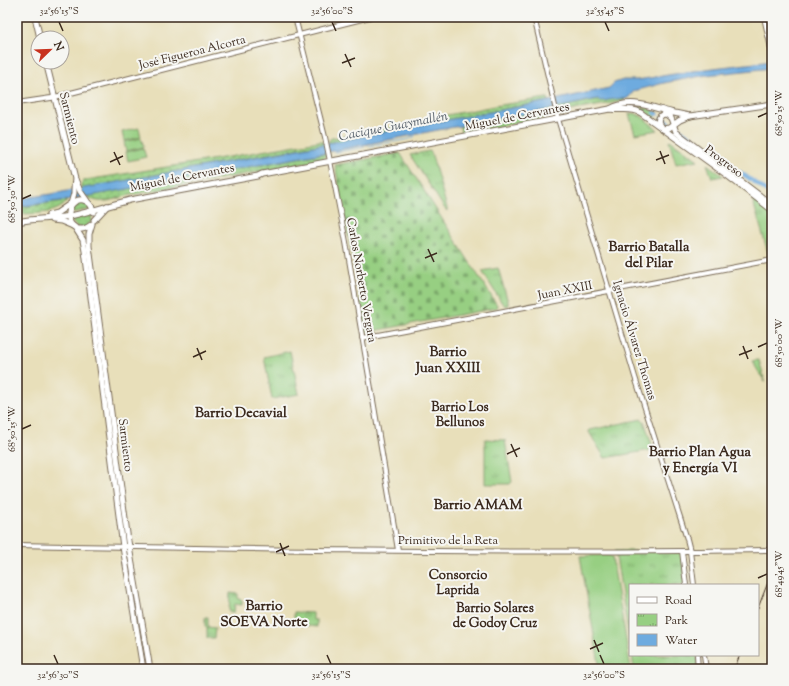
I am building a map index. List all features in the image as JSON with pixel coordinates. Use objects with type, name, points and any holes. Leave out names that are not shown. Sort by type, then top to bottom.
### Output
[{"type":"main road","points":[[35,17],[38,30]]},
{"type":"main road","name":"Sarmiento","points":[[48,70],[75,179],[76,190],[94,210],[93,222],[89,234],[89,246],[126,547],[150,669]]},
{"type":"main road","name":"Miguel de Cervantes","points":[[17,222],[69,216],[137,199],[330,161],[610,109],[626,104],[642,104],[670,114]]},
{"type":"main road","points":[[690,116],[670,114],[662,115],[659,118],[658,123],[662,128],[669,128],[672,123],[690,116],[772,104]]},
{"type":"main road","name":"Miguel de Cervantes","points":[[610,109],[637,110],[662,128]]},
{"type":"main road","points":[[670,114],[672,123]]},
{"type":"main road","name":"Progreso","points":[[672,123],[676,132],[772,205]]},
{"type":"main road","name":"Progreso","points":[[662,128],[772,210]]},
{"type":"main road","points":[[69,216],[71,203],[76,190]]},
{"type":"main road","name":"Miguel de Cervantes","points":[[43,218],[57,213],[71,203],[81,200],[108,206]]},
{"type":"main road","points":[[75,228],[86,228],[108,206]]},
{"type":"main road","name":"Sarmiento","points":[[69,216],[70,222],[82,240],[85,250],[143,669]]},
{"type":"main road","name":"Miguel de Cervantes","points":[[43,218],[61,221],[75,228]]},
{"type":"street","name":"Carlos Norberto Vergara","points":[[295,17],[327,143],[346,242],[398,550]]},
{"type":"street","name":"José Figueroa Alcorta","points":[[17,103],[55,96],[370,17]]},
{"type":"street","name":"Ignacio Álvarez Thomas","points":[[534,17],[555,109],[635,377],[690,551],[694,584]]},
{"type":"street","points":[[764,17],[772,53]]},
{"type":"street","name":"Juan XXIII","points":[[362,338],[772,260]]},
{"type":"street","name":"Primitivo de la Reta","points":[[17,545],[398,550],[772,550]]},
{"type":"street","points":[[682,551],[686,584]]},
{"type":"street","points":[[696,656],[698,669]]},
{"type":"street","points":[[704,656],[706,669]]},
{"type":"green space","points":[[548,98],[549,101],[329,143],[329,140],[332,138],[494,106]]},
{"type":"green space","points":[[623,98],[624,101],[563,112],[559,112],[557,108],[599,99]]},
{"type":"green space","points":[[628,106],[642,107],[659,112],[655,112],[655,119],[643,110]]},
{"type":"green space","points":[[551,109],[551,114],[546,118],[461,133],[460,126]]},
{"type":"green space","points":[[634,113],[641,116],[658,130],[635,134],[629,114]]},
{"type":"green space","points":[[139,128],[141,137],[124,141],[122,132]]},
{"type":"green space","points":[[141,138],[144,147],[126,151],[124,142]]},
{"type":"green space","points":[[670,140],[698,160],[676,164],[669,141]]},
{"type":"green space","points":[[323,141],[323,144],[81,189],[82,182],[86,180]]},
{"type":"green space","points":[[143,148],[146,157],[128,161],[126,152]]},
{"type":"green space","points":[[429,151],[431,152],[447,211],[410,155]]},
{"type":"green space","points":[[325,153],[326,155],[322,160],[131,195],[108,201],[97,201],[86,196]]},
{"type":"green space","points":[[400,153],[497,305],[496,308],[368,332],[366,331],[335,165]]},
{"type":"green space","points":[[707,164],[723,176],[712,178]]},
{"type":"green space","points":[[752,198],[772,214],[772,256],[769,256]]},
{"type":"green space","points":[[68,200],[59,208],[48,212],[23,214],[23,207]]},
{"type":"green space","points":[[81,202],[86,203],[91,209],[71,213],[74,206]]},
{"type":"green space","points":[[92,213],[91,222],[85,227],[77,227],[71,218]]},
{"type":"green space","points":[[498,268],[508,302],[508,305],[506,306],[502,303],[482,271]]},
{"type":"green space","points":[[290,351],[299,394],[272,399],[264,357]]},
{"type":"green space","points":[[759,360],[765,382],[752,361]]},
{"type":"green space","points":[[642,419],[653,448],[651,450],[605,458],[589,432],[590,430]]},
{"type":"green space","points":[[485,439],[505,440],[512,482],[510,484],[485,484]]},
{"type":"green space","points":[[615,551],[682,551],[686,584],[629,584],[629,637]]},
{"type":"green space","points":[[609,555],[612,557],[631,669],[600,669],[580,556]]},
{"type":"green space","points":[[230,593],[238,594],[238,599],[242,600],[242,605],[235,604],[234,612],[229,612]]},
{"type":"green space","points":[[294,612],[313,613],[313,620],[317,620],[317,627],[294,624]]},
{"type":"green space","points":[[205,617],[208,617],[208,627],[215,628],[214,638],[207,638]]},
{"type":"green space","points":[[632,656],[697,656],[698,669],[634,669]]},
{"type":"water","points":[[772,61],[772,68],[707,75],[664,83],[634,91],[624,100],[623,98],[602,101],[598,99],[313,155],[68,200],[17,207],[17,199],[293,150],[549,101],[609,88],[614,83],[623,80],[637,80],[705,69]]},
{"type":"waterway","points":[[662,118],[669,122]]},
{"type":"waterway","points":[[679,129],[734,168]]},
{"type":"waterway","name":"Cacique Guaymallén","points":[[333,151],[335,152],[409,139],[414,137],[415,133]]},
{"type":"waterway","points":[[740,172],[772,195]]},
{"type":"tram line","points":[[759,605],[772,572]]},
{"type":"tram line","points":[[734,669],[740,656]]},
{"type":"district","name":"Barrio Batalla del Pilar","points":[[649,254]]},
{"type":"district","name":"Barrio Juan XXIII","points":[[448,360]]},
{"type":"district","name":"Barrio Decavial","points":[[241,412]]},
{"type":"district","name":"Barrio Los Bellunos","points":[[460,414]]},
{"type":"district","name":"Barrio Plan Agua y Energía VI","points":[[700,460]]},
{"type":"district","name":"Barrio AMAM","points":[[478,504]]},
{"type":"district","name":"Consorcio Laprida","points":[[458,582]]},
{"type":"district","name":"Barrio SOEVA Norte","points":[[264,614]]},
{"type":"district","name":"Barrio Solares de Godoy Cruz","points":[[495,614]]}]
